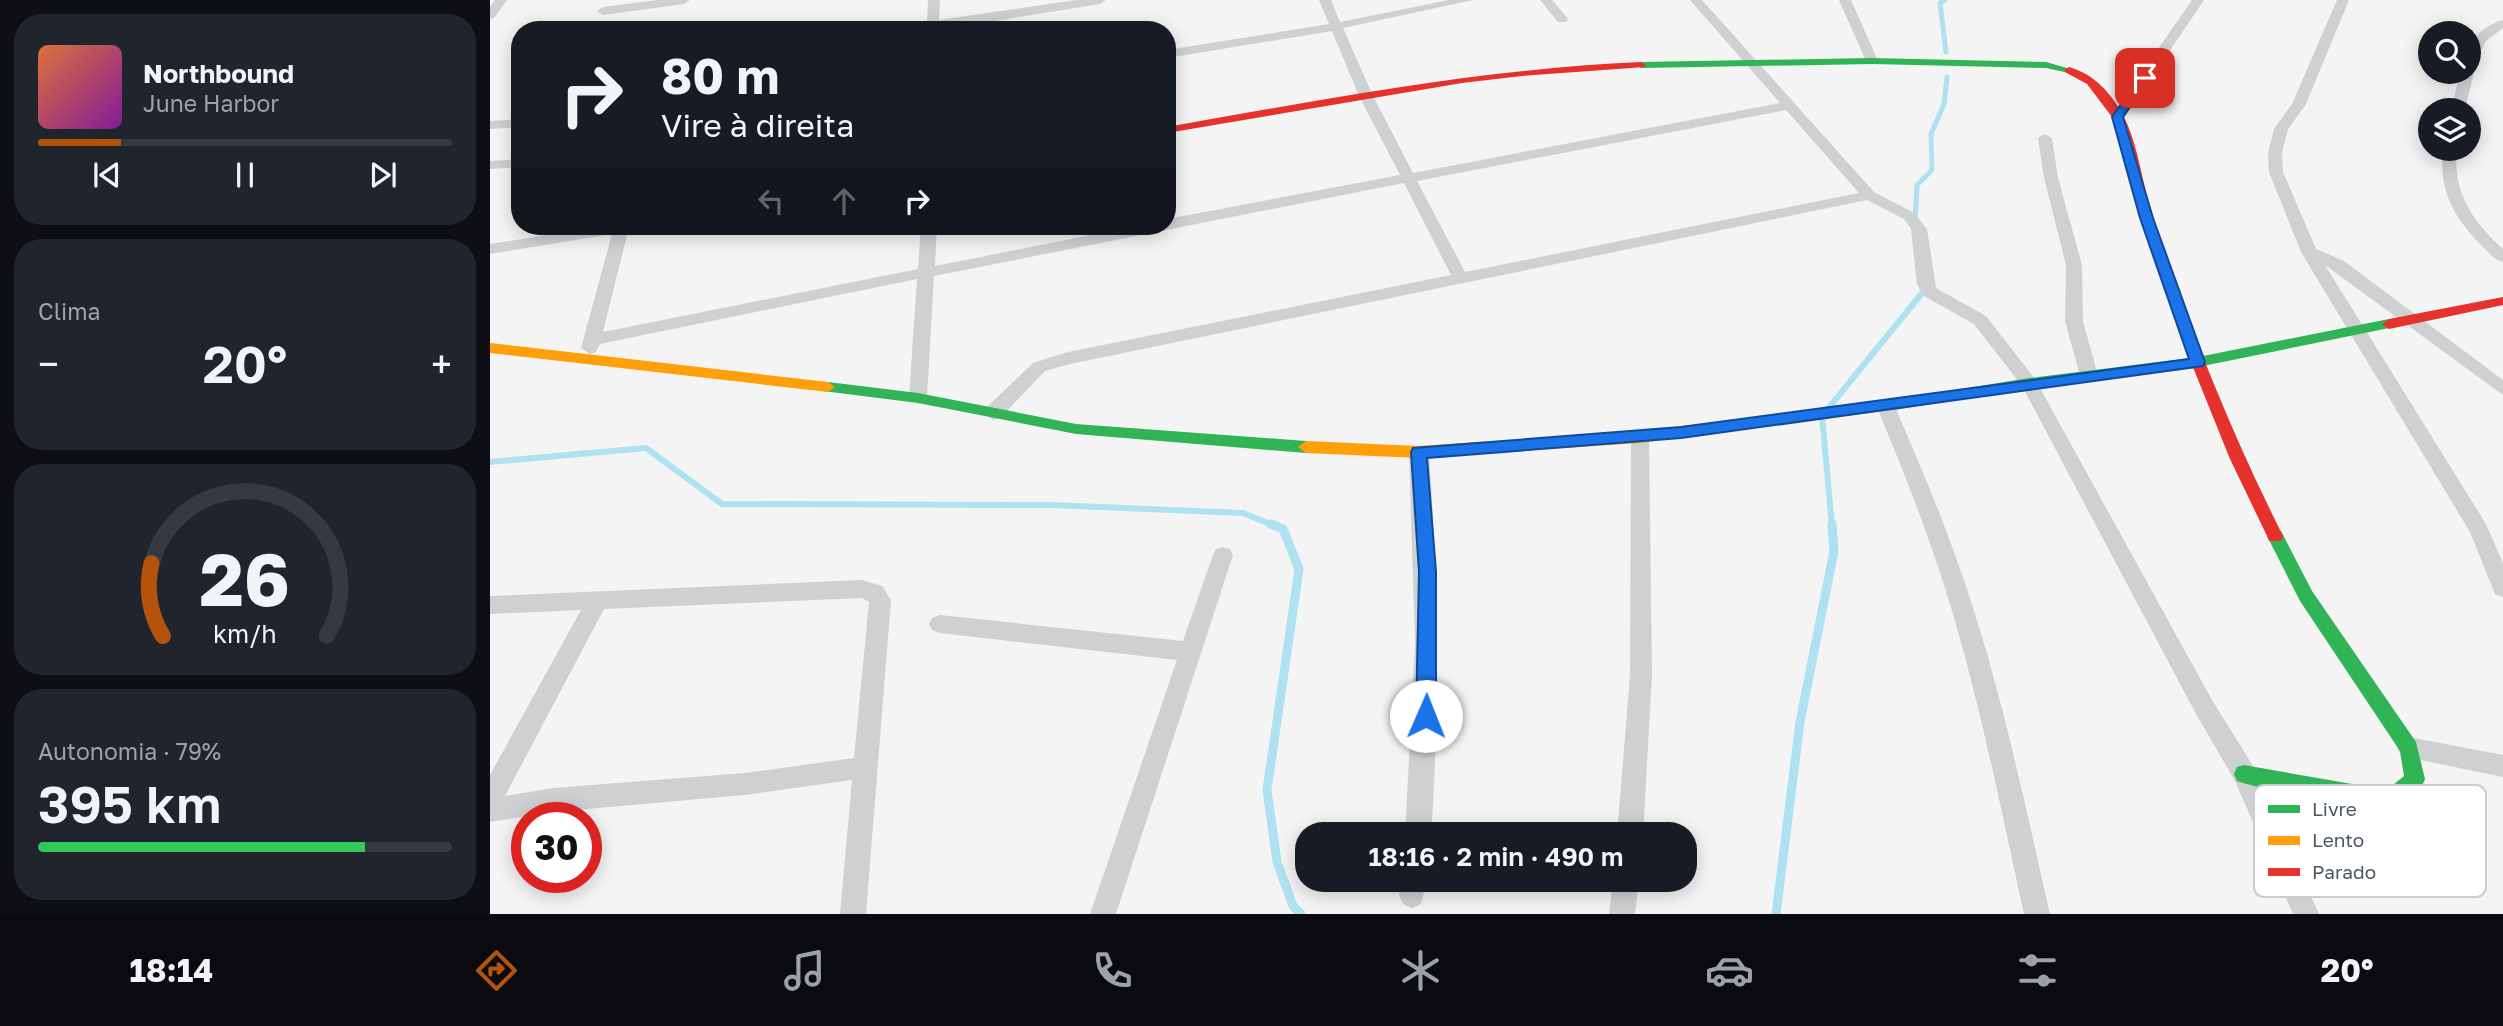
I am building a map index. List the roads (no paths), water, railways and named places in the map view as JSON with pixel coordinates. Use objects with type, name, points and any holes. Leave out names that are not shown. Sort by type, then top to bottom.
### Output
[{"type":"street","points":[[490,15],[501,0]]},
{"type":"street","points":[[602,10],[684,0]]},
{"type":"street","points":[[933,21],[934,0]]},
{"type":"street","points":[[970,21],[1100,0]]},
{"type":"street","points":[[1325,0],[1366,96],[1460,277]]},
{"type":"street","points":[[1176,53],[1337,26],[1467,0]]},
{"type":"street","points":[[1546,0],[1562,19]]},
{"type":"street","points":[[1696,0],[1869,195],[1897,207],[1909,216],[1919,229],[1925,284],[1930,292],[1980,320],[2029,383],[2254,797]]},
{"type":"street","points":[[1845,0],[1872,61]]},
{"type":"street","points":[[2118,117],[2198,0]]},
{"type":"street","points":[[2343,0],[2299,103],[2281,130],[2275,153],[2276,172],[2309,252],[2479,530],[2503,588]]},
{"type":"street","points":[[2481,38],[2488,31],[2503,24]]},
{"type":"street","points":[[1176,128],[1366,96],[1597,66],[1750,61],[1872,61],[2059,67],[2081,74],[2091,81],[2118,117],[2147,218],[2198,362],[2267,521],[2306,596],[2409,748],[2416,779],[2410,785]]},
{"type":"street","points":[[1176,222],[1789,105]]},
{"type":"street","points":[[490,125],[511,124]]},
{"type":"street","points":[[2045,138],[2051,178],[2074,265],[2074,321],[2089,376]]},
{"type":"street","points":[[2447,161],[2445,168],[2448,186],[2470,226],[2503,257]]},
{"type":"street","points":[[490,165],[511,164]]},
{"type":"street","points":[[993,413],[1023,380],[1039,367],[1068,358],[1869,195]]},
{"type":"street","points":[[490,249],[556,235]]},
{"type":"street","points":[[585,358],[594,339],[624,235]]},
{"type":"street","points":[[918,398],[929,235]]},
{"type":"street","points":[[594,339],[1113,235]]},
{"type":"street","points":[[2309,252],[2338,265],[2503,389]]},
{"type":"street","points":[[490,348],[585,358],[649,369],[918,398],[1076,429],[1144,436],[1419,452],[1640,438],[1822,416],[2029,383],[2198,362],[2503,301]]},
{"type":"street","points":[[1885,405],[1923,495],[1952,576],[1985,695],[2037,914]]},
{"type":"street","points":[[1631,822],[1641,674],[1640,438]]},
{"type":"street","points":[[1419,452],[1427,572],[1425,760],[1419,822]]},
{"type":"street","points":[[2479,530],[2503,541]]},
{"type":"street","points":[[1104,914],[1223,555]]},
{"type":"street","points":[[490,605],[862,589],[873,592],[880,600],[853,914]]},
{"type":"street","points":[[490,799],[598,600]]},
{"type":"street","points":[[940,624],[1193,652]]},
{"type":"street","points":[[2409,748],[2503,766]]},
{"type":"street","points":[[490,810],[553,800],[745,784],[867,766]]},
{"type":"street","points":[[2244,774],[2300,785]]},
{"type":"street","points":[[1622,914],[1625,892]]},
{"type":"street","points":[[2298,897],[2306,914]]},
{"type":"waterway","points":[[1945,0],[1940,3],[1946,52]]},
{"type":"waterway","points":[[1915,221],[1917,185],[1932,170],[1931,134],[1944,104],[1947,77]]},
{"type":"waterway","points":[[1832,526],[1822,416],[1923,292],[1922,285]]},
{"type":"waterway","points":[[490,462],[646,448],[722,504],[1051,505],[1243,513],[1275,526]]},
{"type":"waterway","points":[[1271,524],[1283,529],[1299,569],[1267,790],[1277,862],[1293,906],[1301,914]]},
{"type":"waterway","points":[[1776,914],[1800,722],[1834,551],[1832,524]]}]
